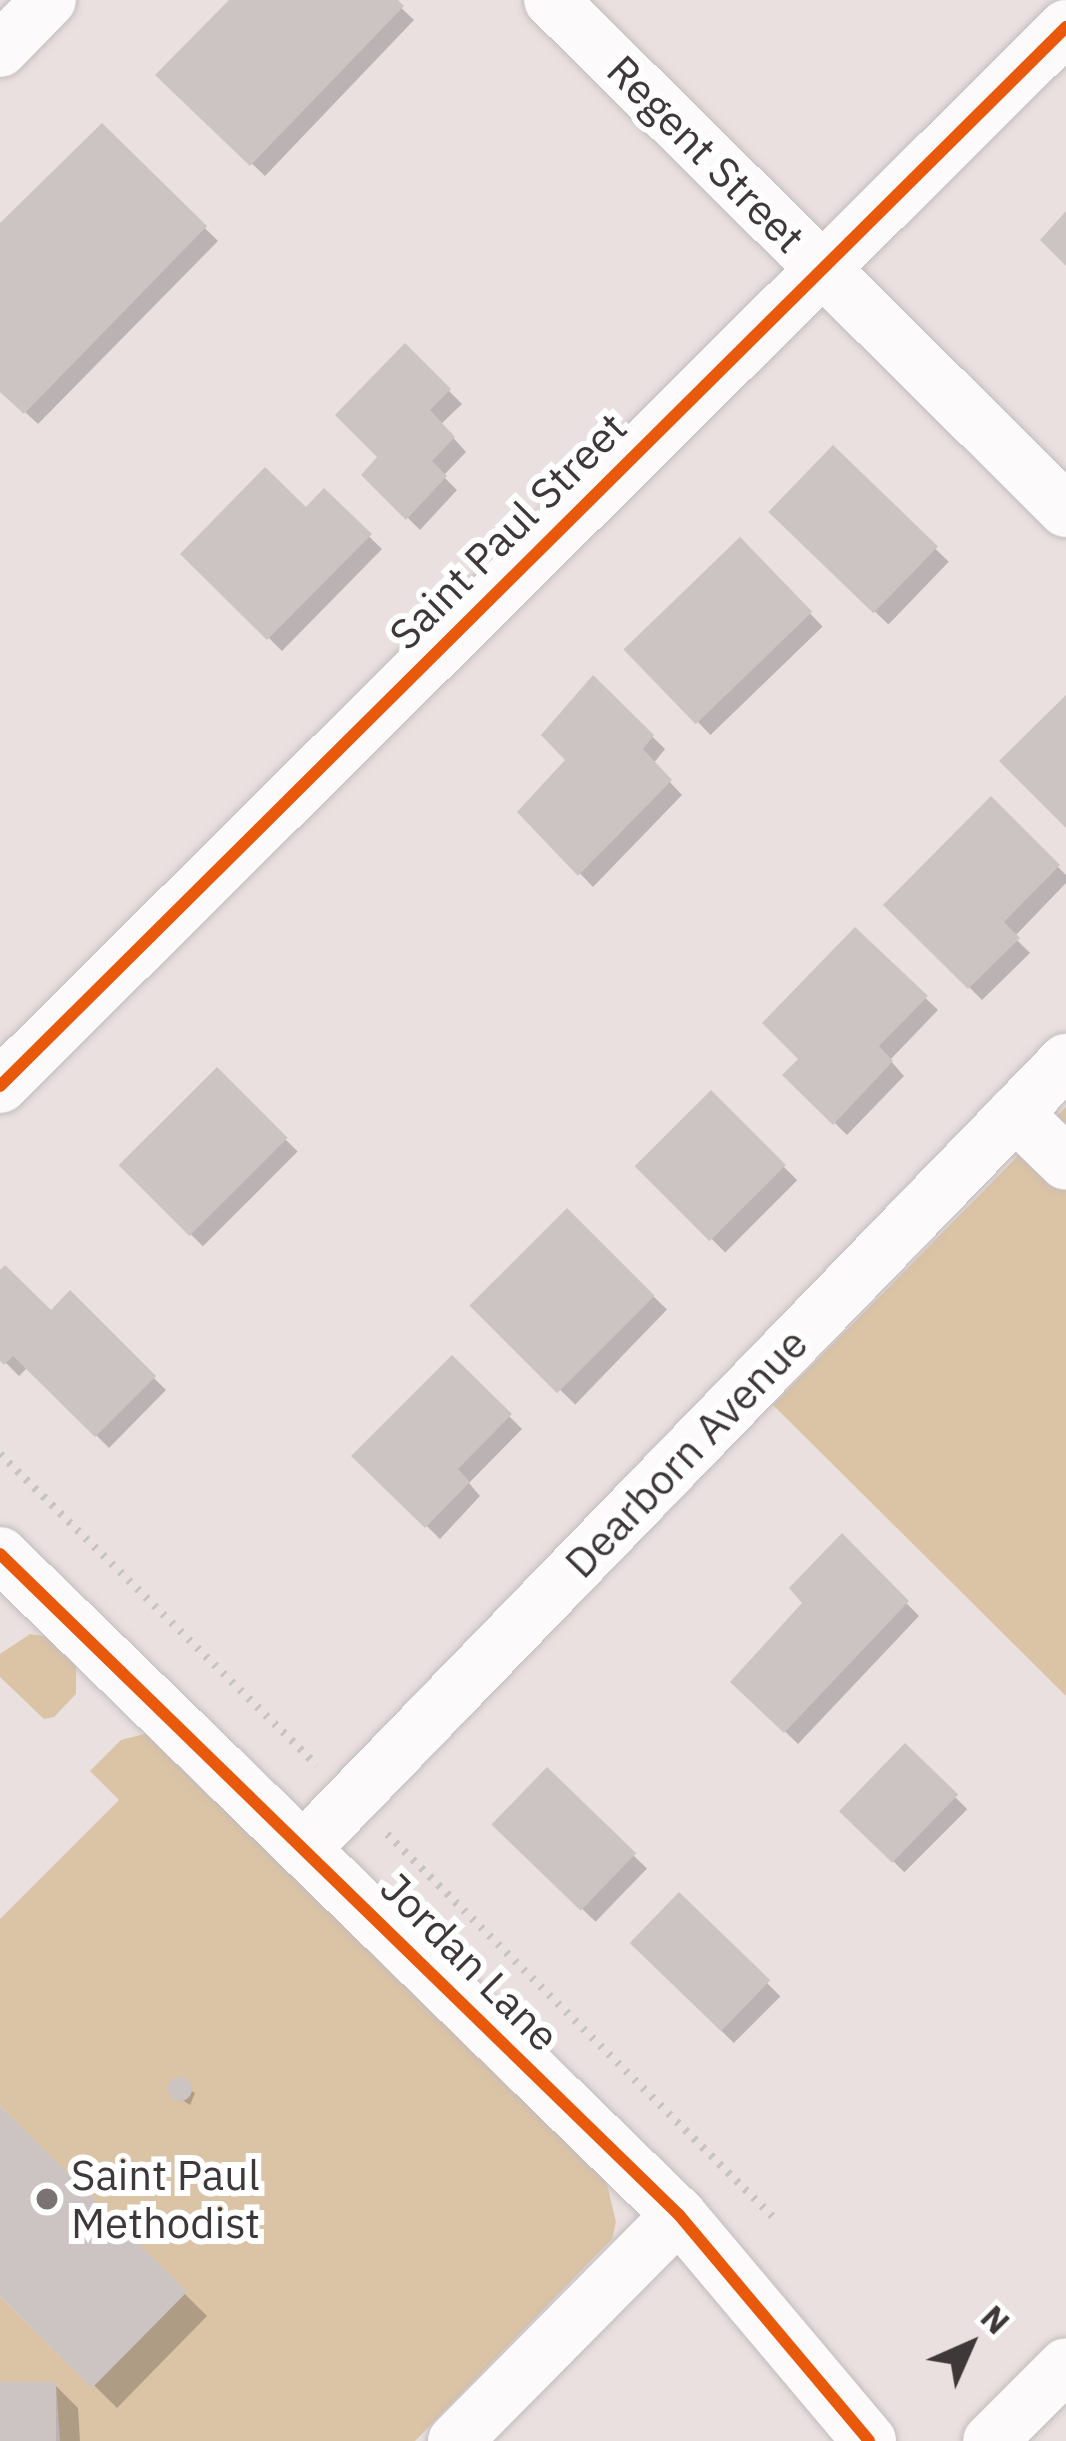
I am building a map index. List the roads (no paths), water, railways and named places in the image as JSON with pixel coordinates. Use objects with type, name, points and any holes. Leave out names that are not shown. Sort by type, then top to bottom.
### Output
[{"type":"street","points":[[0,50],[49,0]]},
{"type":"street","name":"Regent Street","points":[[551,0],[1066,511]]},
{"type":"street","name":"Saint Paul Street","points":[[0,1086],[820,266],[1066,27]]},
{"type":"street","name":"Dearborn Avenue","points":[[306,1846],[1066,1060]]},
{"type":"street","points":[[1015,1113],[1066,1163]]},
{"type":"street","name":"Jordan Lane","points":[[0,1554],[306,1846],[679,2215],[869,2441]]},
{"type":"street","points":[[455,2441],[679,2215]]},
{"type":"street","points":[[990,2441],[1066,2365]]},
{"type":"place","name":"Saint Paul Methodist","points":[[47,2199]]}]
